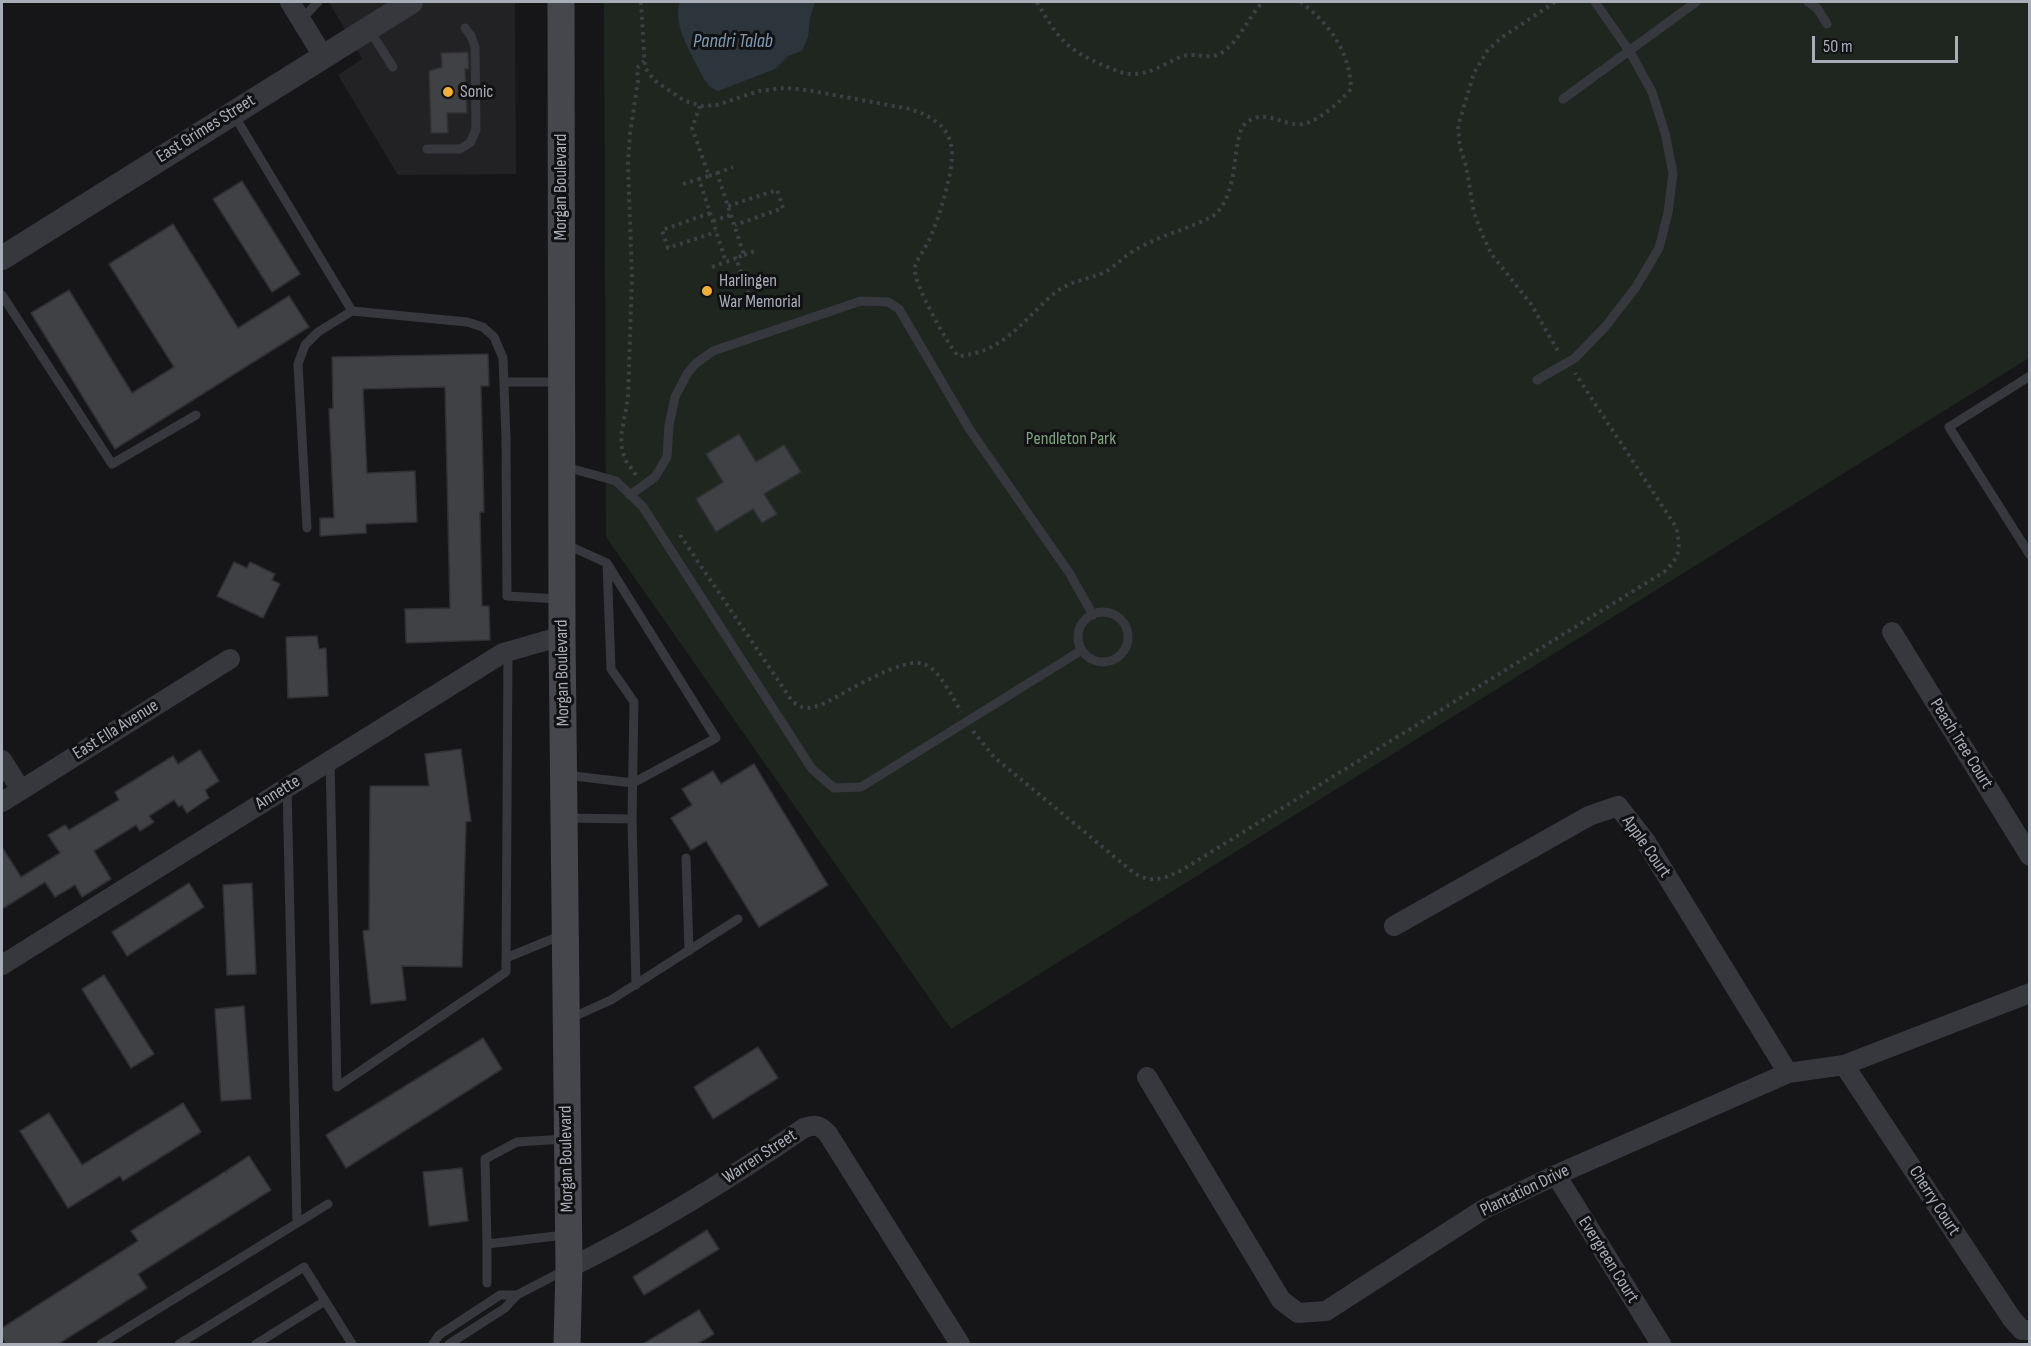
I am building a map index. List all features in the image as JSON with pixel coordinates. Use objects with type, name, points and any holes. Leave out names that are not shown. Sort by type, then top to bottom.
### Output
[{"type":"main road","name":"Morgan Boulevard","points":[[561,2],[562,636],[567,1344]]},
{"type":"street","points":[[290,2],[323,56]]},
{"type":"street","name":"East Grimes Street","points":[[2,258],[410,2]]},
{"type":"street","name":"Peach Tree Court","points":[[1892,632],[2030,856]]},
{"type":"street","name":"Annette","points":[[2,965],[508,651],[562,636]]},
{"type":"street","name":"East Ella Avenue","points":[[2,802],[230,658]]},
{"type":"street","points":[[2,760],[21,790]]},
{"type":"street","name":"Apple Court","points":[[1394,926],[1589,816],[1618,806],[1646,842],[1788,1073]]},
{"type":"street","name":"Plantation Drive","points":[[1147,1077],[1281,1300],[1298,1313],[1326,1311],[1484,1209],[1556,1175],[1788,1073],[1844,1065],[2030,993]]},
{"type":"street","name":"Cherry Court","points":[[1844,1065],[2012,1319],[2022,1330],[2030,1330]]},
{"type":"street","name":"Warren Street","points":[[568,1268],[651,1226],[752,1164],[804,1128],[814,1125],[822,1127],[828,1134],[960,1344]]},
{"type":"street","name":"Evergreen Court","points":[[1556,1175],[1661,1344]]},
{"type":"lane","points":[[301,20],[318,2]]},
{"type":"lane","points":[[1537,380],[1575,358],[1605,327],[1636,286],[1659,248],[1668,213],[1673,173],[1665,133],[1652,92],[1630,52],[1595,2]]},
{"type":"lane","points":[[1563,99],[1696,2]]},
{"type":"lane","points":[[1808,2],[1817,8],[1827,24]]},
{"type":"lane","points":[[368,28],[393,67]]},
{"type":"lane","points":[[427,149],[460,149],[470,143],[476,130],[475,47],[465,28]]},
{"type":"lane","points":[[233,113],[352,311]]},
{"type":"lane","points":[[2,295],[112,464],[196,415]]},
{"type":"lane","points":[[630,495],[655,477],[666,457],[675,397],[695,364],[713,351],[861,301],[888,302],[899,309],[969,430],[1070,574],[1093,615]]},
{"type":"lane","points":[[307,528],[298,364],[305,345],[318,332],[352,311],[467,322],[483,327],[494,337],[503,358],[507,596],[562,600]]},
{"type":"lane","points":[[2030,376],[1949,427],[2030,555]]},
{"type":"lane","points":[[504,382],[562,382]]},
{"type":"lane","points":[[563,466],[616,481],[643,507],[812,769],[834,788],[861,787],[1082,650]]},
{"type":"lane","points":[[563,543],[607,563],[716,738],[633,783],[564,775]]},
{"type":"lane","points":[[607,563],[611,669],[634,702],[632,819],[636,984]]},
{"type":"lane","points":[[1109,613],[1123,621],[1127,628],[1127,645],[1118,658],[1110,661],[1094,661],[1082,650],[1078,634],[1086,620],[1093,615],[1109,613]]},
{"type":"lane","points":[[330,760],[337,1087],[506,972],[508,651]]},
{"type":"lane","points":[[287,787],[297,1222]]},
{"type":"lane","points":[[564,818],[632,819]]},
{"type":"lane","points":[[686,858],[689,951]]},
{"type":"lane","points":[[566,1020],[611,1000],[738,919]]},
{"type":"lane","points":[[506,958],[565,934]]},
{"type":"lane","points":[[487,1283],[485,1160],[517,1142],[567,1139]]},
{"type":"lane","points":[[101,1344],[328,1204]]},
{"type":"lane","points":[[487,1244],[568,1234]]},
{"type":"lane","points":[[179,1344],[304,1267],[352,1344]]},
{"type":"lane","points":[[449,1344],[505,1308],[517,1295],[568,1268]]},
{"type":"lane","points":[[433,1344],[439,1335],[500,1295],[517,1295]]},
{"type":"lane","points":[[256,1344],[325,1301]]},
{"type":"path","points":[[641,2],[645,68],[655,81],[685,101],[700,106],[717,105],[759,91],[784,88],[807,90],[910,109],[926,114],[937,122],[952,143],[953,160],[942,206],[929,241],[915,268],[916,280],[950,346],[958,356],[967,356],[1000,342],[1019,328],[1049,297],[1067,284],[1104,272],[1136,249],[1205,220],[1221,210],[1230,186],[1239,136],[1244,124],[1257,117],[1265,116],[1287,123],[1305,124],[1339,103],[1351,89],[1351,78],[1343,51],[1337,39],[1318,16],[1301,2]]},
{"type":"path","points":[[1036,2],[1061,39],[1073,51],[1122,72],[1133,74],[1154,70],[1186,55],[1212,57],[1221,53],[1238,36],[1254,11],[1263,2]]},
{"type":"path","points":[[678,532],[792,701],[801,708],[813,708],[825,703],[894,667],[912,663],[924,664],[937,674],[967,722],[994,757],[1134,873],[1143,879],[1156,881],[1182,870],[1654,578],[1676,561],[1680,543],[1676,527],[1577,377],[1555,349],[1531,304],[1492,255],[1474,213],[1466,166],[1460,147],[1458,126],[1474,73],[1487,51],[1501,38],[1555,2]]},
{"type":"path","points":[[644,61],[637,68],[638,81],[628,165],[632,277],[628,398],[621,436],[626,461],[644,484]]},
{"type":"path","points":[[700,106],[692,128],[709,176]]},
{"type":"path","points":[[683,184],[734,168]]},
{"type":"path","points":[[717,173],[744,255]]},
{"type":"path","points":[[699,179],[726,262]]},
{"type":"path","points":[[728,206],[777,190],[783,208],[735,225]]},
{"type":"path","points":[[710,213],[662,230],[668,248],[716,232]]},
{"type":"path","points":[[713,221],[731,215]]},
{"type":"path","points":[[712,267],[758,250]]},
{"type":"path","points":[[736,258],[752,304]]},
{"type":"shaded area","points":[[329,2],[515,2],[516,174],[398,175],[338,75],[362,59]]},
{"type":"green space","name":"Pendleton Park","points":[[604,2],[2029,2],[2029,358],[951,1029],[606,537]]},
{"type":"water","name":"Pandri Talab","points":[[680,2],[815,2],[808,37],[802,51],[788,56],[775,69],[718,91],[710,87],[704,79],[685,41],[679,20]]},
{"type":"building","name":"Sonic","points":[[468,52],[469,69],[465,69],[467,113],[447,113],[448,133],[431,133],[429,71],[442,67],[441,53]]},
{"type":"building","points":[[242,181],[300,274],[272,292],[213,199]]},
{"type":"building","points":[[173,224],[238,328],[289,296],[309,327],[115,449],[31,313],[69,290],[132,393],[174,367],[109,264]]},
{"type":"building","points":[[488,354],[489,386],[481,386],[484,512],[480,512],[482,606],[489,606],[490,640],[406,643],[405,609],[450,608],[445,387],[363,389],[367,473],[415,471],[417,522],[366,524],[366,533],[320,536],[320,518],[334,518],[329,409],[333,408],[332,357]]},
{"type":"building","points":[[739,434],[756,462],[784,445],[801,472],[764,494],[777,514],[762,523],[753,509],[716,532],[696,499],[723,482],[706,454]]},
{"type":"building","points":[[234,562],[247,568],[250,562],[275,574],[272,580],[280,584],[263,618],[217,596]]},
{"type":"building","points":[[317,636],[319,649],[326,648],[328,696],[288,698],[286,637]]},
{"type":"building","points":[[461,749],[471,821],[466,822],[462,967],[402,966],[406,1000],[371,1004],[363,931],[369,930],[370,786],[429,786],[425,754]]},
{"type":"building","points":[[200,750],[219,781],[205,790],[209,798],[187,813],[182,805],[179,807],[174,800],[149,816],[154,822],[140,831],[136,825],[94,851],[111,879],[82,897],[75,885],[55,897],[45,882],[2,909],[2,847],[21,877],[60,853],[48,835],[65,825],[69,830],[119,800],[115,792],[173,756],[178,764]]},
{"type":"building","points":[[754,764],[828,885],[759,927],[706,841],[691,850],[671,818],[692,805],[682,789],[713,771],[721,784]]},
{"type":"building","points":[[189,883],[204,907],[127,956],[112,932]]},
{"type":"building","points":[[252,883],[256,974],[227,975],[223,885]]},
{"type":"building","points":[[104,975],[154,1054],[131,1068],[82,989]]},
{"type":"building","points":[[244,1006],[251,1099],[221,1101],[215,1009]]},
{"type":"building","points":[[483,1038],[502,1069],[346,1168],[326,1135]]},
{"type":"building","points":[[758,1047],[778,1078],[713,1119],[694,1087]]},
{"type":"building","points":[[183,1103],[201,1132],[123,1181],[120,1176],[68,1208],[20,1131],[49,1113],[82,1165]]},
{"type":"building","points":[[249,1156],[271,1190],[138,1274],[147,1288],[58,1344],[6,1344],[2,1337],[2,1328],[138,1241],[131,1231]]},
{"type":"building","points":[[462,1168],[468,1221],[429,1226],[423,1172]]},
{"type":"building","points":[[707,1230],[719,1249],[644,1295],[633,1277]]},
{"type":"building","points":[[699,1310],[714,1334],[697,1344],[643,1344]]},
{"type":"place","name":"Sonic","points":[[448,92]]},
{"type":"place","name":"Harlingen War Memorial","points":[[707,291]]}]
